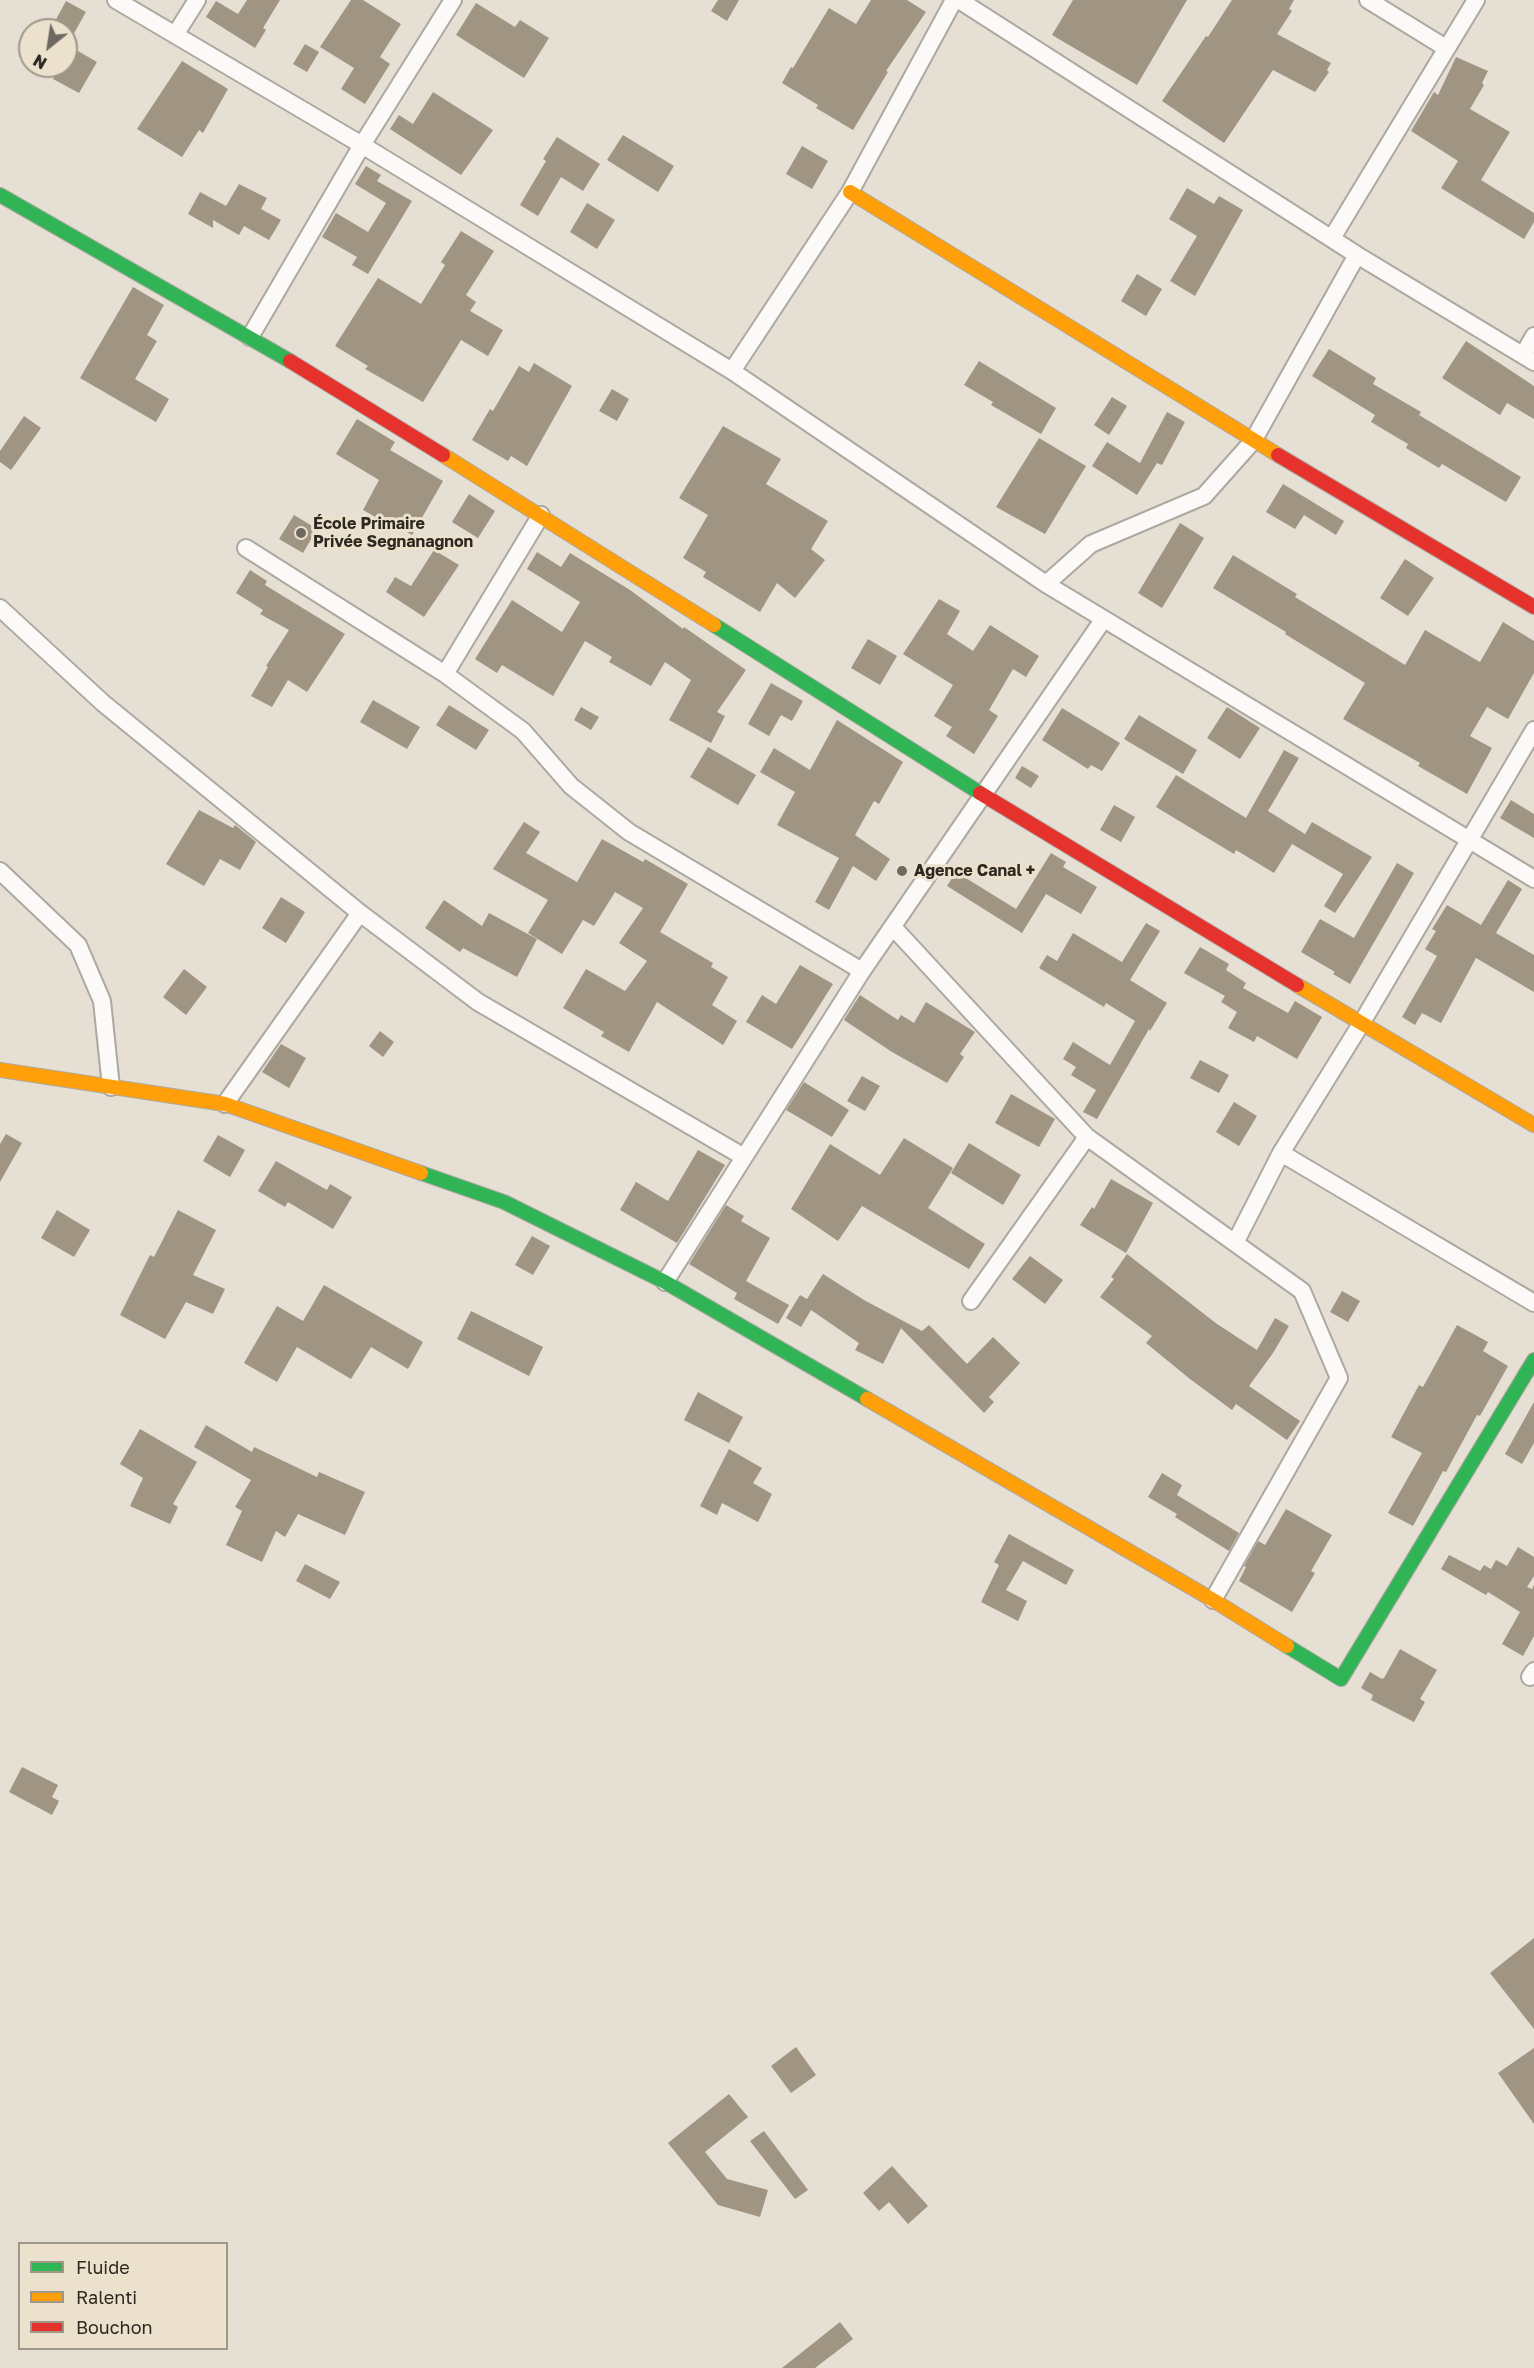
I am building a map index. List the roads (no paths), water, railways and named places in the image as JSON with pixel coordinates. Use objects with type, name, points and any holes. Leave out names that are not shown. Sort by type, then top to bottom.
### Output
[{"type":"street","points":[[116,0],[362,145],[732,371],[1046,584],[1534,879]]},
{"type":"street","points":[[175,35],[197,0]]},
{"type":"street","points":[[250,337],[362,145],[453,0]]},
{"type":"street","points":[[732,371],[850,192],[956,0],[1357,255],[1528,358],[1534,336]]},
{"type":"street","points":[[1368,0],[1446,48]]},
{"type":"street","points":[[1332,238],[1476,0]]},
{"type":"street","points":[[850,192],[1253,441],[1534,607]]},
{"type":"street","points":[[0,195],[250,337],[541,515],[984,796],[1361,1024],[1534,1125]]},
{"type":"street","points":[[1046,584],[1091,544],[1204,496],[1253,441],[1357,255]]},
{"type":"street","points":[[445,674],[541,515]]},
{"type":"street","points":[[246,548],[445,674],[523,731],[571,786],[629,832],[862,971]]},
{"type":"street","points":[[0,608],[103,703],[360,914],[478,1002],[744,1156]]},
{"type":"street","points":[[665,1282],[862,971],[1103,620]]},
{"type":"street","points":[[1235,1243],[1281,1154],[1361,1024],[1534,730]]},
{"type":"street","points":[[0,871],[78,945],[102,1001],[111,1087]]},
{"type":"street","points":[[225,1104],[360,914]]},
{"type":"street","points":[[893,927],[1087,1137],[1302,1291],[1339,1378],[1213,1600]]},
{"type":"street","points":[[0,1070],[225,1104],[504,1202],[665,1282],[1213,1600],[1341,1679],[1534,1360]]},
{"type":"street","points":[[971,1301],[1087,1137]]},
{"type":"street","points":[[1281,1154],[1534,1304]]},
{"type":"place","name":"École Primaire Privée Segnanagnon","points":[[301,533]]},
{"type":"place","name":"Agence Canal +","points":[[902,871]]}]
